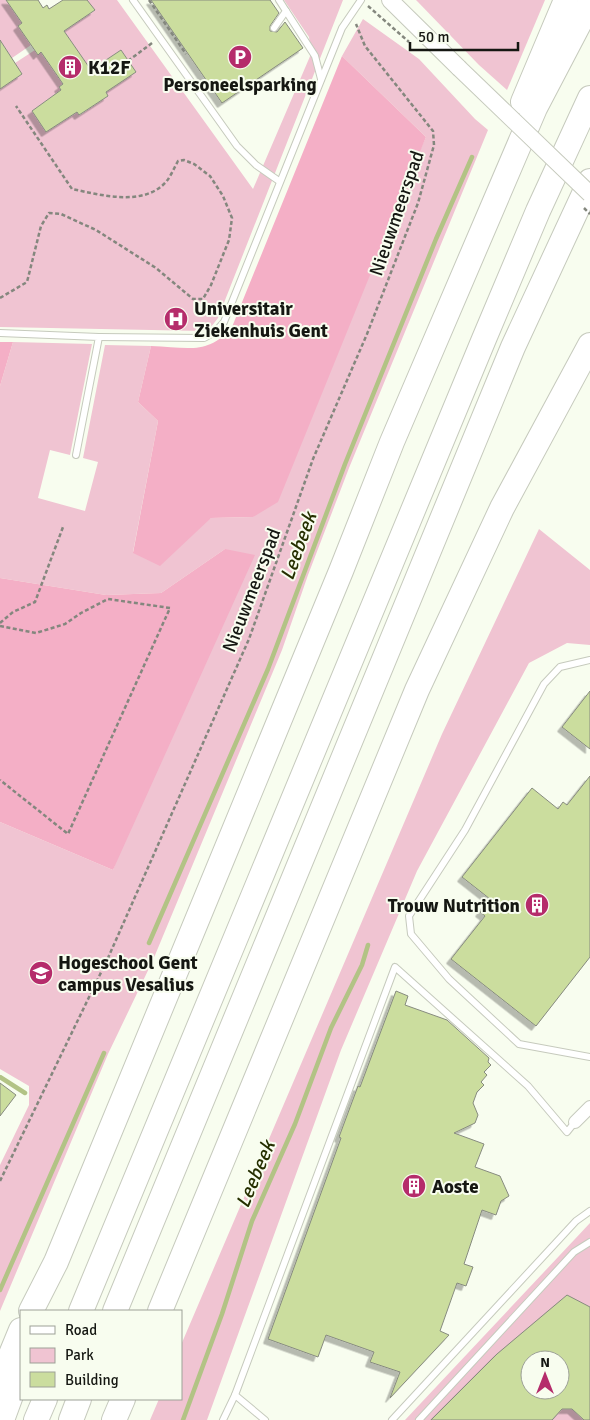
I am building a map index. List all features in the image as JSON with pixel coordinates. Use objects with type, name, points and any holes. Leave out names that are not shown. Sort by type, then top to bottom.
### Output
[{"type":"highway","points":[[528,90],[559,0]]},
{"type":"highway","points":[[40,1310],[56,1262],[334,589],[392,442],[489,182],[566,0]]},
{"type":"highway","points":[[392,442],[536,108],[590,3]]},
{"type":"highway","points":[[81,1310],[538,210],[590,98]]},
{"type":"highway","points":[[116,1310],[513,347],[590,181]]},
{"type":"highway","points":[[160,1310],[417,690],[469,574],[526,460],[590,345]]},
{"type":"highway","points":[[526,460],[590,377]]},
{"type":"highway","points":[[32,1310],[56,1262]]},
{"type":"highway","points":[[0,1381],[20,1332]]},
{"type":"highway","points":[[2,1420],[20,1371]]},
{"type":"highway","points":[[36,1420],[45,1400]]},
{"type":"highway","points":[[70,1420],[79,1400]]},
{"type":"highway","points":[[114,1420],[123,1400]]},
{"type":"street","points":[[390,0],[590,194]]},
{"type":"street","points":[[576,1122],[590,1107]]},
{"type":"lane","points":[[134,0],[237,146],[256,165],[279,182]]},
{"type":"lane","points":[[279,0],[315,56],[321,79]]},
{"type":"lane","points":[[0,333],[99,337],[204,338],[215,332],[224,322],[342,28],[352,10],[361,0]]},
{"type":"lane","points":[[274,28],[286,11]]},
{"type":"lane","points":[[76,456],[99,337]]},
{"type":"lane","points":[[590,660],[560,667],[544,684],[465,830],[409,916],[411,934],[448,979],[519,1044],[590,1057]]},
{"type":"lane","points":[[223,1420],[235,1395],[395,967],[528,1086],[567,1132],[576,1122]]},
{"type":"lane","points":[[392,1420],[576,1222],[590,1212]]},
{"type":"lane","points":[[419,1420],[574,1252],[590,1242]]},
{"type":"lane","points":[[235,1395],[265,1420]]},
{"type":"path","points":[[149,0],[187,56]]},
{"type":"path","name":"Nieuwmeerspad","points":[[0,1181],[108,958],[249,639],[313,459],[367,334],[418,203],[434,145],[433,131],[365,46],[352,10]]},
{"type":"path","points":[[0,298],[27,282],[41,226],[49,213],[61,214],[96,230],[156,268],[192,299],[203,299],[211,285],[229,240],[232,218],[223,196],[210,176],[184,160],[178,161],[167,181],[153,192],[124,198],[72,189],[16,106]]},
{"type":"path","points":[[0,624],[13,612],[35,602],[63,527]]},
{"type":"path","points":[[0,624],[36,633],[66,624],[81,613],[108,599],[170,608],[68,834],[0,780]]},
{"type":"green space","points":[[0,0],[6,0],[22,23],[18,26],[31,45],[12,58],[0,40]]},
{"type":"green space","points":[[87,0],[117,0],[253,189],[311,54],[309,37],[284,0],[343,0],[218,318],[211,327],[202,331],[0,327],[0,89],[22,74],[15,63],[35,50],[38,55],[41,52],[63,84],[59,87],[61,90],[32,111],[46,132],[77,112],[80,115],[108,96],[106,92],[136,72],[121,50],[91,70],[64,31],[94,11]]},
{"type":"green space","points":[[416,0],[545,0],[507,90],[479,65]]},
{"type":"green space","points":[[363,19],[419,59],[475,119],[488,130],[349,468],[308,575],[282,650],[153,960],[108,1054],[0,1311],[0,1165],[29,1105],[29,1086],[0,1069],[0,822],[113,870],[225,549],[161,593],[106,595],[0,578],[0,386],[13,342],[92,344],[70,455],[50,450],[38,498],[85,511],[98,462],[83,458],[105,345],[151,346],[138,402],[158,421],[133,552],[211,518],[253,517],[426,137],[342,56]]},
{"type":"green space","points":[[539,529],[590,570],[590,645],[567,643],[529,663],[417,871],[341,1050],[207,1420],[150,1420],[159,1400],[182,1400],[182,1343],[442,734]]},
{"type":"green space","points":[[590,1223],[590,1420],[405,1420]]},
{"type":"shaded area","points":[[342,56],[426,137],[278,502],[253,517],[211,518],[160,566],[133,553],[158,421],[138,402],[151,346],[196,348],[205,346],[223,336],[232,327]]},
{"type":"shaded area","points":[[0,342],[13,342],[0,386]]},
{"type":"shaded area","points":[[225,549],[255,555],[113,870],[0,822],[0,578],[106,595],[161,593]]},
{"type":"building","name":"K12F","points":[[6,0],[38,0],[43,8],[47,5],[49,9],[63,0],[87,0],[95,10],[64,31],[91,70],[121,50],[136,72],[106,92],[108,96],[79,115],[77,112],[46,132],[32,111],[61,90],[59,87],[63,84],[41,52],[38,55],[18,26],[22,23]]},
{"type":"building","name":"Personeelsparking","points":[[151,0],[270,0],[279,13],[270,26],[270,31],[277,32],[285,22],[303,48],[222,103]]},
{"type":"building","points":[[0,40],[22,74],[0,89]]},
{"type":"building","points":[[590,691],[590,749],[562,727]]},
{"type":"building","name":"Trouw Nutrition","points":[[590,776],[590,957],[536,1026],[451,959],[485,916],[480,912],[490,899],[462,877],[532,788],[558,809],[563,802],[567,805]]},
{"type":"building","name":"Aoste","points":[[396,991],[408,996],[405,1005],[447,1020],[489,1058],[488,1062],[491,1065],[484,1072],[487,1075],[481,1082],[484,1085],[477,1092],[473,1103],[478,1115],[475,1123],[454,1133],[484,1144],[475,1167],[500,1176],[509,1196],[501,1201],[496,1215],[482,1210],[464,1264],[473,1267],[466,1286],[457,1283],[440,1331],[449,1335],[390,1398],[400,1372],[370,1362],[374,1352],[326,1335],[318,1357],[268,1339],[341,1138],[339,1137]]},
{"type":"building","points":[[0,1083],[16,1095],[0,1116]]},
{"type":"building","points":[[567,1295],[590,1307],[590,1420],[584,1420],[572,1409],[562,1409],[552,1420],[431,1420],[497,1354]]},
{"type":"waterway","name":"Leebeek","points":[[149,943],[268,669],[345,464],[436,239],[472,157]]},
{"type":"waterway","name":"Leebeek","points":[[183,1420],[222,1314],[252,1221],[295,1124],[331,1028],[362,965],[368,945]]},
{"type":"waterway","name":"Leebeek","points":[[0,1290],[104,1053]]},
{"type":"waterway","points":[[0,1077],[25,1093]]},
{"type":"place","name":"Personeelsparking","points":[[240,57]]},
{"type":"place","name":"K12F","points":[[70,67]]},
{"type":"place","name":"Universitair Ziekenhuis Gent","points":[[176,319]]},
{"type":"place","name":"Trouw Nutrition","points":[[537,905]]},
{"type":"place","name":"Hogeschool Gent campus Vesalius","points":[[41,973]]},
{"type":"place","name":"Aoste","points":[[414,1186]]}]
